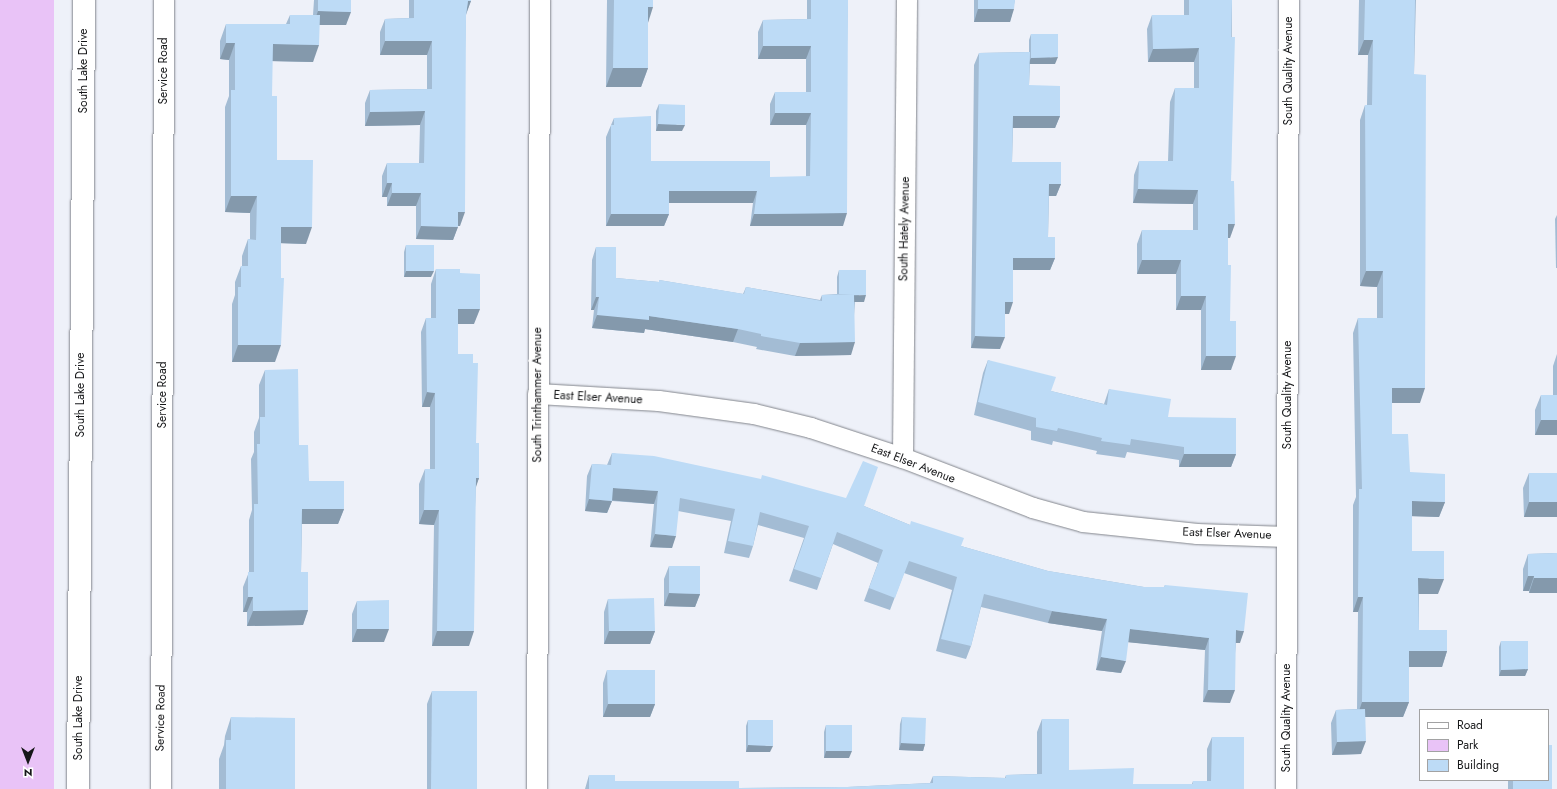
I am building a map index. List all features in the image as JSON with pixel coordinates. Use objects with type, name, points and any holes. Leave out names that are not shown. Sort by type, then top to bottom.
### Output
[{"type":"main road","name":"South Lake Drive","points":[[78,789],[84,0]]},
{"type":"street","name":"Service Road","points":[[161,789],[164,0]]},
{"type":"street","name":"South Trinthammer Avenue","points":[[537,789],[540,0]]},
{"type":"street","name":"South Hately Avenue","points":[[903,458],[908,0]]},
{"type":"street","name":"South Quality Avenue","points":[[1286,789],[1289,0]]},
{"type":"street","name":"East Elser Avenue","points":[[538,394],[659,401],[754,414],[811,428],[903,458],[1033,508],[1083,522],[1197,534],[1287,537]]},
{"type":"green space","points":[[0,0],[54,0],[54,789],[0,789]]},
{"type":"building","points":[[318,0],[351,0],[351,12],[318,11]]},
{"type":"building","points":[[414,0],[471,0],[468,1],[466,15],[465,212],[458,212],[458,227],[421,226],[421,193],[392,193],[392,183],[387,183],[387,163],[424,163],[425,111],[370,112],[370,90],[432,89],[432,41],[385,41],[385,19],[414,18]]},
{"type":"building","points":[[614,0],[653,0],[653,7],[648,7],[648,68],[613,68]]},
{"type":"building","points":[[811,0],[848,0],[847,213],[754,214],[757,191],[669,191],[669,214],[611,214],[611,125],[614,125],[614,118],[651,116],[651,161],[770,161],[770,177],[810,176],[811,113],[775,113],[775,92],[811,92],[811,46],[763,46],[763,20],[811,19]]},
{"type":"building","points":[[978,0],[1015,0],[1014,9],[978,9]]},
{"type":"building","points":[[1189,0],[1232,0],[1231,37],[1235,37],[1231,181],[1234,181],[1235,224],[1228,224],[1228,265],[1231,265],[1230,321],[1236,321],[1236,356],[1206,356],[1206,296],[1181,296],[1181,260],[1142,260],[1142,230],[1198,230],[1198,190],[1138,189],[1139,161],[1173,161],[1175,88],[1199,88],[1199,48],[1153,49],[1152,15],[1189,15]]},
{"type":"building","points":[[1365,0],[1415,0],[1414,74],[1426,75],[1425,388],[1392,388],[1392,434],[1408,434],[1410,472],[1445,474],[1445,502],[1412,501],[1412,551],[1444,551],[1444,579],[1418,578],[1419,630],[1447,630],[1447,651],[1409,651],[1409,702],[1362,702],[1363,597],[1358,597],[1359,489],[1362,489],[1358,318],[1383,318],[1383,271],[1366,271],[1365,105],[1372,105],[1373,40],[1364,40]]},
{"type":"building","points":[[290,15],[320,15],[319,45],[273,44],[272,96],[277,96],[277,160],[313,160],[312,227],[281,227],[281,278],[284,278],[281,345],[238,345],[238,287],[241,287],[241,266],[248,266],[248,239],[256,240],[257,196],[231,196],[231,90],[235,90],[235,43],[226,43],[226,24],[290,24]]},
{"type":"building","points":[[1031,34],[1058,34],[1058,57],[1031,58]]},
{"type":"building","points":[[1030,52],[1029,85],[1060,86],[1060,116],[1013,116],[1012,162],[1061,162],[1061,184],[1049,184],[1048,237],[1055,237],[1055,258],[1013,258],[1013,302],[1005,302],[1005,337],[975,336],[979,53]]},
{"type":"building","points":[[659,104],[685,105],[685,125],[658,124]]},
{"type":"building","points":[[406,245],[434,245],[434,271],[406,271]]},
{"type":"building","points":[[596,247],[616,247],[616,278],[659,282],[659,280],[744,294],[746,287],[822,301],[822,295],[854,294],[855,342],[800,343],[761,336],[761,334],[738,329],[649,316],[649,320],[597,315],[599,297],[596,297]]},
{"type":"building","points":[[436,269],[460,269],[460,273],[480,274],[480,309],[458,309],[458,354],[473,354],[473,363],[478,363],[476,443],[479,443],[479,478],[476,478],[474,631],[437,631],[439,510],[424,510],[425,469],[435,469],[435,393],[427,392],[426,318],[436,318]]},
{"type":"building","points":[[839,270],[866,270],[866,295],[839,294]]},
{"type":"building","points":[[988,360],[1056,377],[1051,391],[1107,405],[1109,389],[1171,399],[1168,417],[1236,418],[1236,454],[1184,454],[1184,447],[1131,439],[1130,445],[1101,441],[1102,438],[1058,428],[1057,431],[1036,427],[1036,418],[978,402]]},
{"type":"building","points":[[298,369],[299,445],[308,445],[309,481],[344,481],[344,509],[302,509],[301,572],[308,572],[308,610],[253,611],[253,597],[248,597],[248,572],[254,572],[254,504],[258,504],[257,444],[260,444],[260,417],[265,417],[265,370]]},
{"type":"building","points":[[1541,395],[1557,395],[1557,420],[1541,420]]},
{"type":"building","points":[[612,453],[654,456],[761,479],[762,475],[846,498],[863,461],[878,467],[864,506],[910,525],[911,521],[964,538],[961,546],[1048,571],[1144,587],[1164,587],[1165,585],[1248,593],[1244,631],[1236,630],[1235,690],[1208,690],[1209,638],[1130,629],[1126,661],[1101,657],[1107,619],[1052,611],[984,594],[971,646],[941,639],[957,577],[909,561],[895,598],[869,588],[883,550],[837,532],[821,578],[794,569],[809,526],[760,512],[753,546],[728,541],[735,509],[680,498],[676,536],[655,534],[658,491],[613,488],[612,501],[589,499],[592,464],[611,465]]},
{"type":"building","points":[[1529,473],[1557,473],[1557,502],[1529,502]]},
{"type":"building","points":[[1557,553],[1557,578],[1534,578],[1534,576],[1528,576],[1528,554]]},
{"type":"building","points":[[669,566],[700,566],[700,594],[669,593]]},
{"type":"building","points":[[654,598],[655,631],[609,631],[608,599]]},
{"type":"building","points":[[389,600],[389,629],[357,629],[357,601]]},
{"type":"building","points":[[1501,641],[1528,641],[1528,669],[1501,670]]},
{"type":"building","points":[[607,670],[655,670],[655,704],[608,704]]},
{"type":"building","points":[[432,691],[477,691],[477,789],[431,789]]},
{"type":"building","points":[[1365,709],[1366,741],[1337,742],[1336,710]]},
{"type":"building","points":[[231,717],[295,718],[295,789],[226,789],[226,740],[231,740]]},
{"type":"building","points":[[902,717],[926,718],[925,744],[901,743]]},
{"type":"building","points":[[1042,719],[1069,719],[1069,770],[1134,768],[1133,784],[1193,784],[1193,781],[1211,781],[1212,737],[1244,737],[1244,789],[589,789],[589,775],[615,775],[615,781],[739,781],[739,788],[847,787],[933,783],[933,776],[1006,778],[1006,775],[1042,774]]},
{"type":"building","points":[[748,720],[773,720],[773,746],[748,745]]},
{"type":"building","points":[[826,725],[852,725],[852,751],[826,751]]},
{"type":"building","points":[[1549,745],[1552,745],[1552,789],[1513,789],[1513,781],[1549,781]]}]
